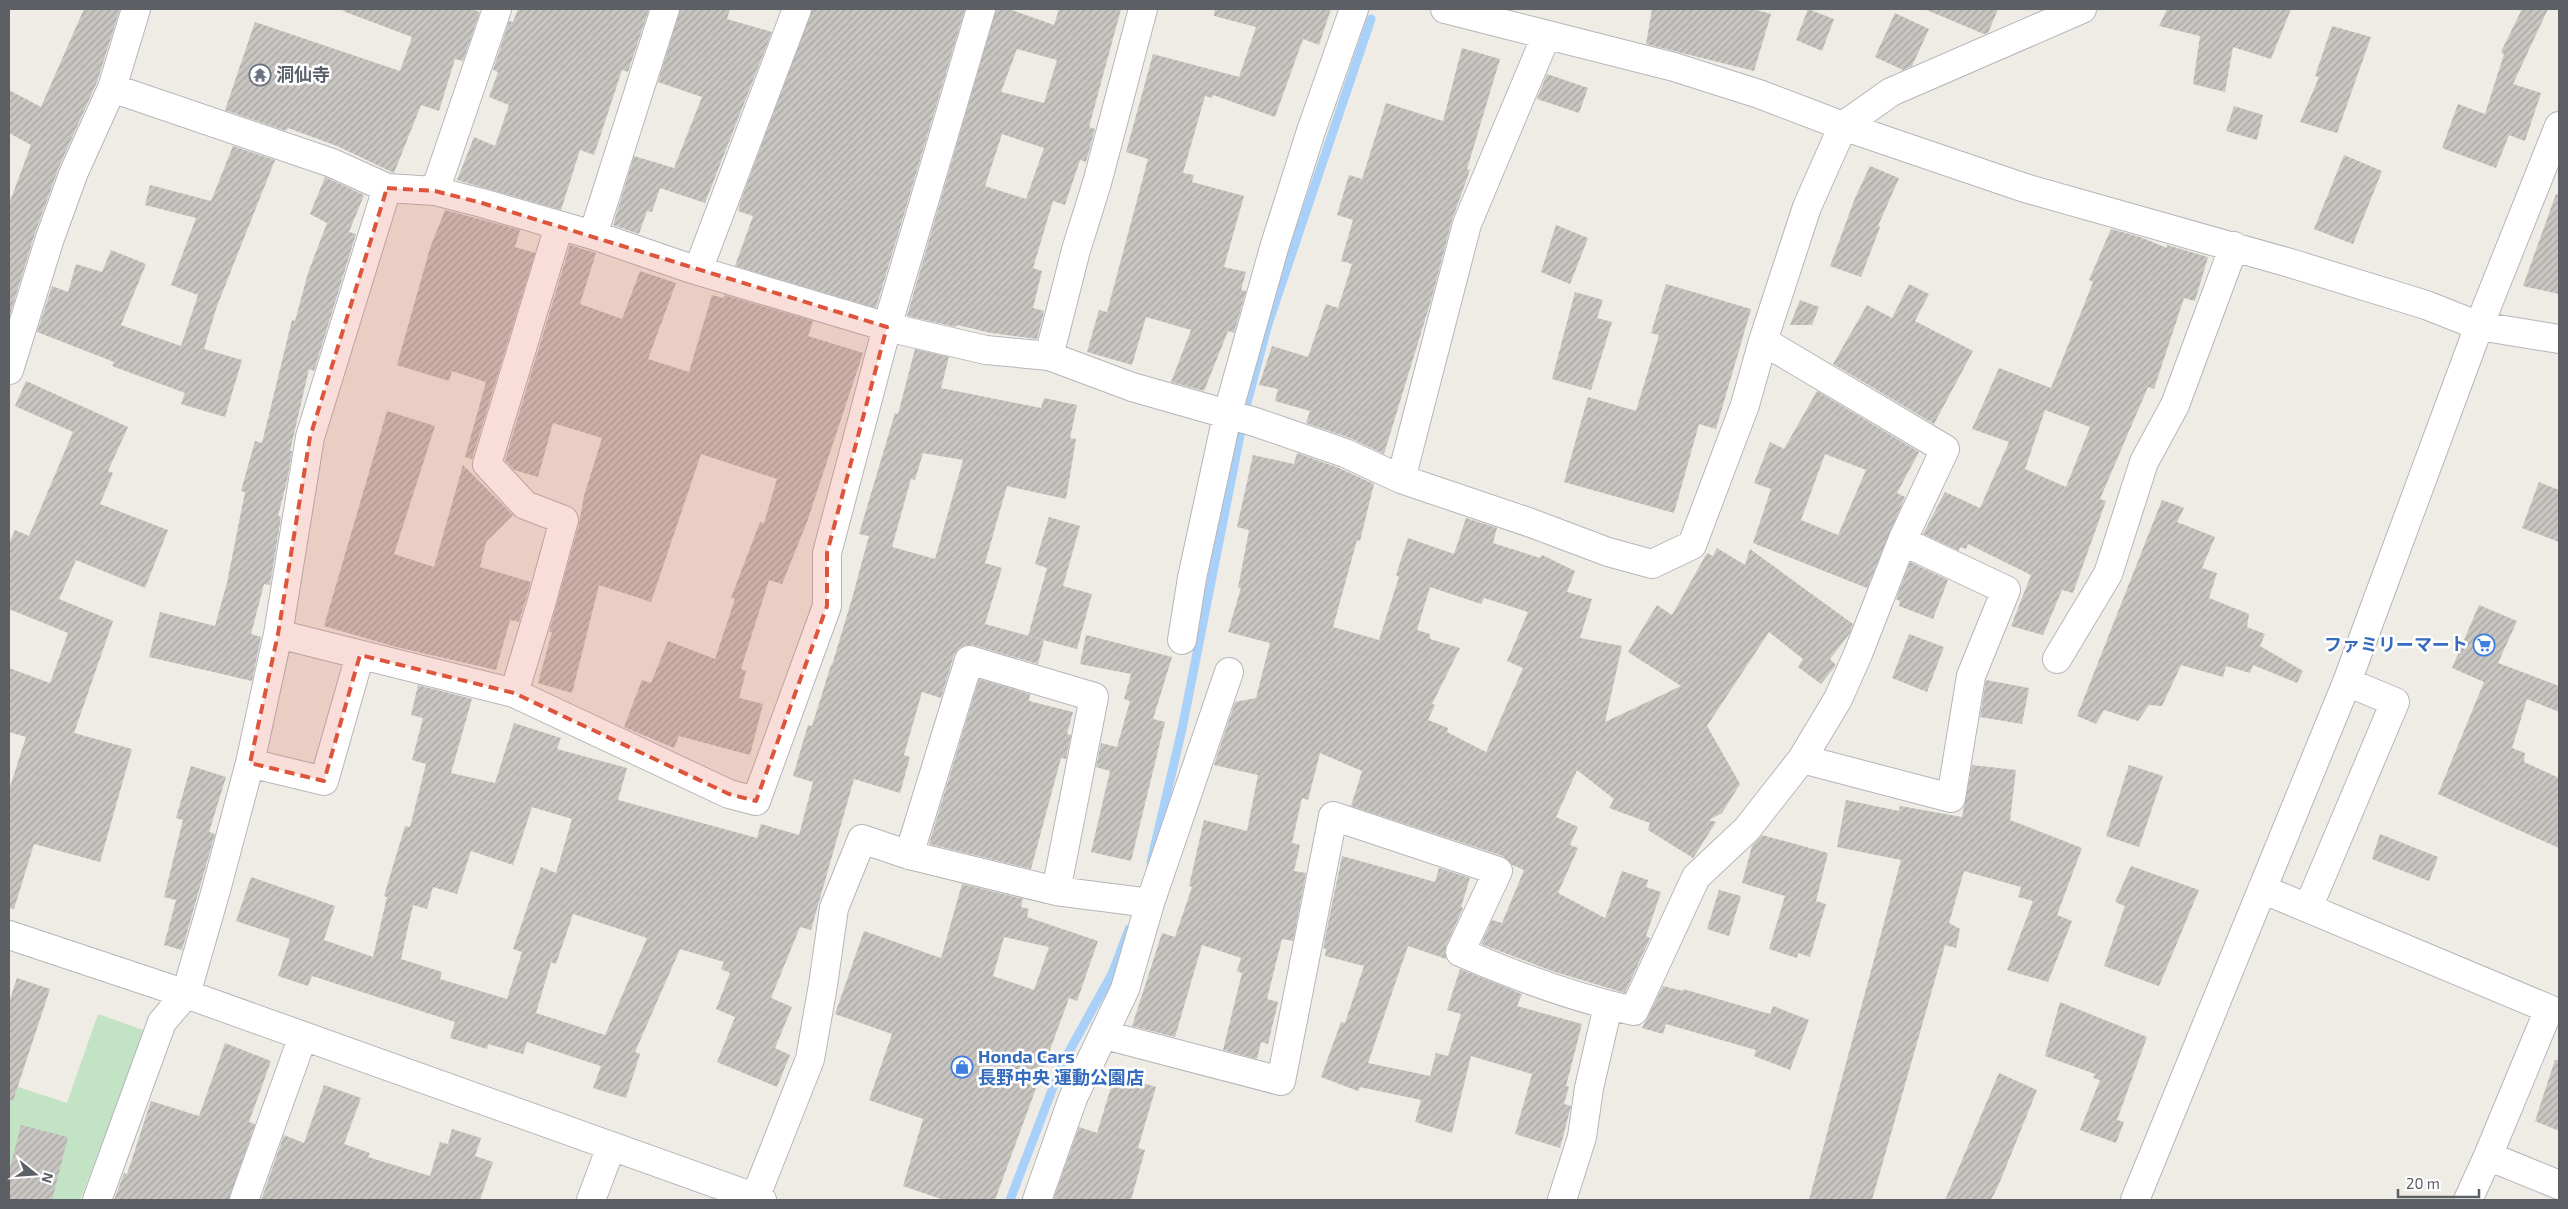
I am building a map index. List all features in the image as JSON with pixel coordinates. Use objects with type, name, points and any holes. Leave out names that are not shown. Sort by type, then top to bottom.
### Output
[{"type":"street","points":[[9,370],[24,316],[68,188],[112,88],[136,9]]},
{"type":"street","points":[[435,191],[497,9]]},
{"type":"street","points":[[593,235],[665,9]]},
{"type":"street","points":[[698,270],[797,9]]},
{"type":"street","points":[[278,634],[514,693],[728,794],[756,801],[826,606],[828,553],[887,327],[981,9]]},
{"type":"street","points":[[1049,356],[1076,250],[1097,184],[1142,9]]},
{"type":"street","points":[[1182,640],[1192,578],[1240,418],[1294,185],[1354,9]]},
{"type":"street","points":[[1445,9],[1702,76],[1759,94],[1843,126],[2025,188],[2234,246],[2426,305],[2479,326],[2559,338]]},
{"type":"street","points":[[112,88],[332,163],[388,188],[435,191],[593,235],[698,270],[887,327],[986,350],[1049,356],[1132,387],[1240,418],[1345,453],[1401,479],[1531,523],[1608,552],[1652,564],[1692,545],[1745,405],[1763,341],[1807,207],[1843,126],[1891,92],[2082,9]]},
{"type":"street","points":[[1401,479],[1467,224],[1546,36]]},
{"type":"street","points":[[2135,1200],[2347,682],[2479,326],[2559,126]]},
{"type":"street","points":[[97,1200],[162,1022],[186,994],[250,763],[278,634],[310,437],[388,188]]},
{"type":"street","points":[[514,693],[564,520],[525,505],[486,464],[559,226]]},
{"type":"street","points":[[2057,658],[2108,574],[2144,462],[2175,405],[2234,246]]},
{"type":"street","points":[[1105,1035],[1281,1081],[1333,816],[1498,871],[1460,952],[1608,1006],[1634,1011],[1696,877],[1747,830],[1802,759],[1838,699],[1858,654],[1902,541],[1945,449],[1763,341]]},
{"type":"street","points":[[1802,759],[1950,798],[1972,676],[2006,590],[1902,541]]},
{"type":"street","points":[[250,763],[324,781],[360,655]]},
{"type":"street","points":[[909,855],[968,660],[1094,697],[1056,891]]},
{"type":"street","points":[[1037,1200],[1074,1098],[1125,989],[1150,903],[1229,672]]},
{"type":"street","points":[[2308,908],[2395,702],[2347,682]]},
{"type":"street","points":[[9,935],[186,994],[758,1199],[810,1059],[834,908],[862,839],[909,855],[1056,891],[1150,903]]},
{"type":"street","points":[[2262,889],[2549,1009],[2468,1200]]},
{"type":"street","points":[[1562,1200],[1582,1137],[1589,1088],[1608,1006]]},
{"type":"street","points":[[244,1200],[303,1036]]},
{"type":"street","points":[[591,1200],[611,1147]]},
{"type":"street","points":[[2488,1156],[2559,1185]]},
{"type":"highlighted area","points":[[387,188],[435,191],[482,203],[887,327],[827,553],[827,606],[756,801],[729,794],[514,693],[360,655],[324,781],[250,763],[278,634],[310,437]]},
{"type":"green space","points":[[98,1014],[146,1031],[80,1200],[9,1200],[9,1084],[67,1103]]},
{"type":"building","points":[[84,9],[120,9],[97,82],[59,167],[35,233],[9,318],[9,204],[31,145],[9,133],[9,90],[41,107]]},
{"type":"building","points":[[344,9],[471,9],[480,12],[463,61],[455,59],[439,111],[421,105],[394,173],[337,146],[288,128],[286,131],[225,110],[255,22],[400,71],[412,37],[343,11]]},
{"type":"building","points":[[518,9],[649,9],[628,72],[622,70],[594,155],[580,150],[561,210],[457,180],[474,137],[495,146],[509,105],[489,97],[498,72],[493,70],[509,21],[513,22]]},
{"type":"building","points":[[680,9],[730,9],[727,19],[772,32],[705,203],[660,188],[652,212],[647,211],[639,234],[613,225],[634,156],[674,168],[702,97],[658,82]]},
{"type":"building","points":[[812,9],[965,9],[876,308],[735,266],[753,216],[738,211],[741,200]]},
{"type":"building","points":[[996,9],[1009,9],[1054,25],[1059,9],[1121,9],[1089,127],[1095,129],[1086,162],[1080,160],[1065,205],[1053,201],[1033,268],[1042,271],[1033,308],[1044,311],[1037,339],[991,333],[957,325],[956,327],[907,316]],"holes":[[[1017,49],[1057,60],[1044,103],[1001,92]],[[1002,134],[1044,148],[1026,199],[985,186]]]},
{"type":"building","points":[[1215,9],[1331,9],[1319,45],[1303,39],[1275,117],[1213,95],[1212,98],[1205,96],[1183,173],[1194,175],[1192,182],[1244,196],[1224,267],[1246,272],[1241,290],[1246,291],[1234,333],[1228,331],[1204,391],[1171,382],[1191,330],[1146,317],[1132,365],[1087,352],[1099,310],[1107,312],[1148,159],[1126,152],[1153,54],[1239,77],[1256,27],[1214,16]]},
{"type":"building","points":[[1652,9],[1753,9],[1771,14],[1754,71],[1646,44]]},
{"type":"building","points":[[1808,9],[1834,19],[1822,51],[1796,40]]},
{"type":"building","points":[[1924,9],[1998,9],[1988,33],[1984,34]]},
{"type":"building","points":[[2167,9],[2291,9],[2271,59],[2233,47],[2225,92],[2193,84],[2200,36],[2159,26]]},
{"type":"building","points":[[2522,9],[2548,9],[2513,84],[2541,93],[2525,141],[2509,135],[2496,168],[2442,148],[2458,104],[2485,114],[2504,54],[2501,52]]},
{"type":"building","points":[[1895,13],[1929,29],[1912,66],[1903,70],[1875,57]]},
{"type":"building","points":[[2332,26],[2371,37],[2337,133],[2300,122],[2319,77],[2315,76]]},
{"type":"building","points":[[1462,48],[1500,59],[1467,169],[1470,170],[1452,220],[1432,297],[1384,454],[1350,438],[1306,423],[1310,411],[1275,401],[1278,389],[1259,385],[1272,346],[1308,357],[1326,304],[1338,308],[1352,264],[1341,261],[1353,220],[1337,215],[1349,175],[1362,179],[1386,103],[1443,121]]},
{"type":"building","points":[[1547,74],[1588,88],[1579,113],[1537,99]]},
{"type":"building","points":[[2234,106],[2263,115],[2257,140],[2226,131]]},
{"type":"building","points":[[233,146],[275,160],[217,306],[204,349],[242,360],[225,417],[181,404],[185,393],[112,366],[114,362],[37,332],[52,286],[68,292],[76,264],[102,272],[111,250],[146,264],[121,325],[181,346],[198,295],[171,285],[196,218],[145,205],[150,185],[211,201]]},
{"type":"building","points":[[2344,155],[2382,171],[2353,244],[2314,229]]},
{"type":"building","points":[[1870,166],[1899,178],[1878,226],[1880,227],[1861,277],[1830,266],[1855,198]]},
{"type":"building","points":[[325,177],[364,195],[349,232],[356,234],[314,371],[309,369],[290,451],[292,451],[287,481],[278,516],[281,517],[270,585],[264,584],[251,634],[261,637],[252,681],[149,657],[160,612],[215,626],[227,583],[245,492],[241,491],[255,441],[262,443],[292,320],[295,321],[308,273],[327,223],[310,214]]},
{"type":"building","points":[[2556,194],[2559,195],[2559,294],[2523,286]]},
{"type":"building","points":[[445,210],[520,230],[515,247],[535,253],[472,459],[465,457],[486,382],[452,371],[449,381],[397,365],[430,248]]},
{"type":"building","points":[[1556,225],[1588,238],[1570,284],[1541,272]]},
{"type":"building","points":[[2111,229],[2140,237],[2167,248],[2167,245],[2208,257],[2195,301],[2184,298],[2154,389],[2148,387],[2100,499],[2106,501],[2073,593],[2062,590],[2043,635],[2011,626],[2031,575],[1968,544],[1966,549],[1960,547],[1959,551],[1923,534],[1945,492],[1980,508],[2009,442],[1972,429],[1999,368],[2051,388],[2093,282],[2089,280]],"holes":[[[2045,410],[2090,427],[2066,487],[2025,469]]]},
{"type":"building","points":[[570,245],[596,253],[580,304],[622,319],[640,271],[676,283],[648,359],[689,372],[712,295],[723,298],[725,295],[813,321],[808,336],[863,353],[807,522],[782,584],[769,580],[741,669],[746,671],[739,698],[763,704],[750,755],[679,736],[674,748],[624,727],[642,680],[651,683],[668,641],[715,659],[735,599],[731,598],[760,522],[764,523],[777,479],[701,454],[651,602],[599,585],[572,693],[538,683],[552,632],[549,632],[579,524],[584,496],[602,438],[553,423],[538,477],[514,470],[505,460]]},
{"type":"building","points":[[1666,284],[1751,309],[1716,429],[1699,424],[1674,513],[1564,482],[1588,397],[1636,411],[1659,335],[1651,333]]},
{"type":"building","points":[[1909,284],[1929,294],[1915,321],[1973,351],[1934,424],[1833,364],[1867,305],[1892,318]]},
{"type":"building","points":[[1575,292],[1603,300],[1597,318],[1612,322],[1591,390],[1552,379]]},
{"type":"building","points":[[1800,300],[1819,307],[1812,325],[1790,325]]},
{"type":"building","points":[[915,349],[949,357],[941,388],[1041,408],[1044,398],[1077,405],[1070,438],[1076,439],[1066,499],[1007,486],[985,563],[1002,568],[985,624],[1044,640],[1038,664],[973,645],[959,648],[954,655],[941,698],[922,692],[904,755],[910,757],[900,793],[854,779],[811,930],[800,927],[771,998],[792,1007],[775,1048],[790,1055],[777,1087],[717,1062],[735,1017],[716,1009],[730,973],[721,969],[724,962],[680,949],[635,1052],[640,1054],[626,1098],[593,1088],[601,1066],[527,1042],[523,1054],[488,1044],[487,1049],[450,1038],[455,1022],[312,976],[308,986],[278,976],[290,939],[236,921],[251,877],[335,906],[324,940],[373,957],[387,897],[384,896],[405,826],[410,827],[426,764],[412,760],[423,718],[411,715],[418,685],[472,699],[451,773],[495,783],[514,723],[561,738],[557,749],[627,768],[618,800],[757,838],[761,824],[799,835],[813,782],[793,776],[808,725],[812,726],[853,595],[869,536],[859,534],[895,413],[898,414]],"holes":[[[923,453],[963,460],[935,559],[892,547],[911,479],[915,480]],[[532,807],[572,819],[556,873],[541,867],[513,949],[522,952],[507,999],[440,979],[442,972],[401,959],[413,905],[427,909],[433,887],[457,894],[471,851],[513,865]],[[573,914],[647,938],[605,1035],[536,1013],[551,962],[556,964]]]},
{"type":"building","points":[[26,381],[128,427],[108,471],[113,473],[100,504],[168,530],[145,588],[76,560],[59,599],[113,621],[74,733],[132,749],[100,862],[34,844],[14,909],[9,908],[9,790],[26,737],[9,732],[9,668],[50,683],[68,633],[9,609],[9,544],[15,530],[29,536],[73,432],[15,406]]},
{"type":"building","points":[[1817,391],[1919,452],[1897,493],[1905,497],[1867,588],[1753,543],[1771,489],[1754,483],[1770,442],[1784,449]],"holes":[[[1825,454],[1866,470],[1838,535],[1801,520]]]},
{"type":"building","points":[[387,411],[435,426],[394,554],[434,567],[463,465],[513,515],[486,542],[480,567],[531,582],[519,622],[510,620],[496,670],[396,647],[324,626]]},
{"type":"building","points":[[1297,453],[1339,468],[1374,484],[1360,541],[1357,540],[1333,627],[1379,640],[1399,577],[1396,575],[1408,538],[1454,554],[1466,518],[1497,528],[1493,543],[1540,558],[1542,555],[1575,571],[1567,592],[1592,599],[1580,638],[1622,646],[1605,722],[1681,686],[1628,652],[1657,605],[1672,615],[1707,553],[1713,556],[1717,548],[1745,565],[1750,549],[1853,624],[1850,633],[1830,659],[1836,665],[1821,684],[1798,667],[1803,659],[1769,632],[1707,726],[1740,784],[1722,813],[1709,820],[1716,822],[1693,858],[1648,830],[1650,823],[1609,808],[1614,799],[1577,770],[1556,817],[1578,827],[1570,845],[1578,848],[1558,893],[1605,918],[1622,871],[1648,880],[1646,887],[1661,892],[1646,936],[1650,938],[1625,993],[1552,971],[1481,944],[1492,920],[1502,923],[1524,870],[1512,865],[1503,856],[1351,806],[1362,771],[1320,753],[1308,800],[1302,798],[1292,843],[1300,845],[1294,871],[1306,873],[1293,941],[1282,939],[1267,999],[1278,1002],[1268,1044],[1261,1042],[1257,1059],[1223,1050],[1242,973],[1237,971],[1241,958],[1202,945],[1175,1037],[1132,1026],[1162,933],[1175,937],[1192,887],[1189,886],[1204,820],[1247,831],[1258,775],[1214,765],[1235,702],[1256,698],[1270,643],[1228,632],[1241,588],[1238,588],[1249,530],[1237,527],[1253,455],[1294,464]],"holes":[[[1430,587],[1481,604],[1484,598],[1528,612],[1507,661],[1523,668],[1486,752],[1447,732],[1448,728],[1428,720],[1435,705],[1432,704],[1460,648],[1430,639],[1430,634],[1417,630]]]},
{"type":"building","points":[[2539,482],[2559,490],[2559,542],[2522,528]]},
{"type":"building","points":[[2162,500],[2184,508],[2177,522],[2215,537],[2202,568],[2217,573],[2209,598],[2249,614],[2247,627],[2265,634],[2260,646],[2303,671],[2297,683],[2253,665],[2250,673],[2226,666],[2223,677],[2181,665],[2162,706],[2149,705],[2138,721],[2104,710],[2096,724],[2077,716]]},
{"type":"building","points":[[1049,517],[1080,526],[1063,586],[1092,594],[1077,649],[1028,636],[1047,568],[1035,564]]},
{"type":"building","points":[[1910,562],[1948,580],[1933,619],[1899,606],[1900,601],[1896,599]]},
{"type":"building","points":[[2479,605],[2517,621],[2498,663],[2559,686],[2559,712],[2527,699],[2512,748],[2525,753],[2524,762],[2559,778],[2559,848],[2438,794],[2484,682],[2452,668]]},
{"type":"building","points":[[1909,634],[1944,647],[1927,692],[1892,678]]},
{"type":"building","points":[[1086,635],[1172,657],[1153,719],[1165,722],[1131,861],[1091,852],[1110,771],[1096,767],[1101,743],[1117,747],[1130,701],[1124,699],[1131,674],[1080,664]]},
{"type":"building","points":[[979,679],[1030,694],[1029,701],[1073,712],[1067,734],[1071,735],[1066,759],[1061,758],[1031,869],[929,844]]},
{"type":"building","points":[[1986,680],[2029,688],[2022,724],[1980,717]]},
{"type":"building","points":[[1972,765],[2016,770],[2010,820],[2082,848],[2057,915],[2072,921],[2048,982],[2007,970],[2033,901],[2018,897],[2021,887],[1964,871],[1949,923],[1960,929],[1956,948],[1945,945],[1872,1200],[1809,1200],[1901,860],[1837,847],[1846,800],[1899,811],[1900,806],[1962,817]]},
{"type":"building","points":[[2129,765],[2163,776],[2139,847],[2106,836]]},
{"type":"building","points":[[191,766],[226,777],[209,832],[215,834],[182,950],[164,945],[176,900],[164,897],[183,820],[176,818]]},
{"type":"building","points":[[2380,834],[2438,857],[2429,881],[2372,859]]},
{"type":"building","points":[[1762,835],[1828,853],[1816,901],[1826,904],[1810,957],[1798,953],[1797,958],[1769,949],[1785,896],[1742,883],[1752,846]]},
{"type":"building","points":[[1342,856],[1435,882],[1439,868],[1470,878],[1461,907],[1463,908],[1446,946],[1446,959],[1408,946],[1368,1063],[1430,1076],[1436,1053],[1448,1056],[1461,1014],[1447,1010],[1460,969],[1522,994],[1517,1006],[1582,1024],[1566,1086],[1569,1087],[1564,1104],[1571,1106],[1560,1148],[1515,1134],[1532,1074],[1471,1056],[1452,1133],[1415,1122],[1421,1100],[1360,1087],[1358,1091],[1321,1077],[1341,1022],[1345,1023],[1364,966],[1325,956],[1326,949],[1323,948]]},
{"type":"building","points":[[2131,866],[2199,890],[2159,986],[2104,966],[2125,906],[2115,902]]},
{"type":"building","name":"Honda Cars 長野中央 運動公園店","points":[[962,884],[1023,899],[1021,907],[1029,909],[1027,917],[1098,941],[1077,1001],[1069,998],[995,1200],[944,1200],[903,1186],[923,1119],[869,1100],[892,1034],[835,1014],[864,931],[941,958]],"holes":[[[1004,937],[1049,947],[1034,990],[993,976]]]},
{"type":"building","points":[[1719,890],[1741,896],[1729,936],[1707,929]]},
{"type":"building","points":[[17,978],[50,989],[13,1101],[9,1100],[9,1002]]},
{"type":"building","points":[[1663,986],[1683,991],[1683,989],[1770,1014],[1773,1006],[1809,1020],[1790,1070],[1754,1056],[1756,1050],[1666,1024],[1663,1034],[1642,1028]]},
{"type":"building","points":[[2060,1002],[2147,1037],[2117,1120],[2124,1122],[2116,1143],[2080,1130],[2100,1080],[2093,1078],[2095,1074],[2045,1056]]},
{"type":"building","points":[[225,1043],[271,1061],[249,1122],[255,1124],[229,1200],[114,1200],[124,1173],[127,1174],[151,1101],[199,1116]]},
{"type":"building","points":[[2555,1060],[2559,1060],[2559,1131],[2535,1121]]},
{"type":"building","points":[[1999,1073],[2037,1090],[1999,1184],[1991,1200],[1945,1200]]},
{"type":"building","points":[[1115,1074],[1156,1087],[1138,1148],[1145,1150],[1131,1200],[1053,1200],[1079,1127],[1097,1133]]},
{"type":"building","points":[[324,1085],[361,1098],[344,1144],[370,1153],[368,1157],[430,1176],[440,1142],[448,1144],[452,1129],[481,1138],[475,1156],[493,1162],[480,1200],[261,1200],[284,1135],[304,1143]]},
{"type":"building","points":[[21,1125],[68,1137],[52,1200],[9,1200],[9,1172]]},
{"type":"waterway","points":[[1151,862],[1182,729],[1245,410],[1268,324],[1371,19]]},
{"type":"waterway","points":[[1010,1200],[1062,1064],[1112,974],[1129,929]]},
{"type":"place","name":"洞仙寺","points":[[260,75]]},
{"type":"place","name":"ファミリーマート","points":[[2484,645]]},
{"type":"place","name":"Honda Cars 長野中央 運動公園店","points":[[962,1067]]}]
